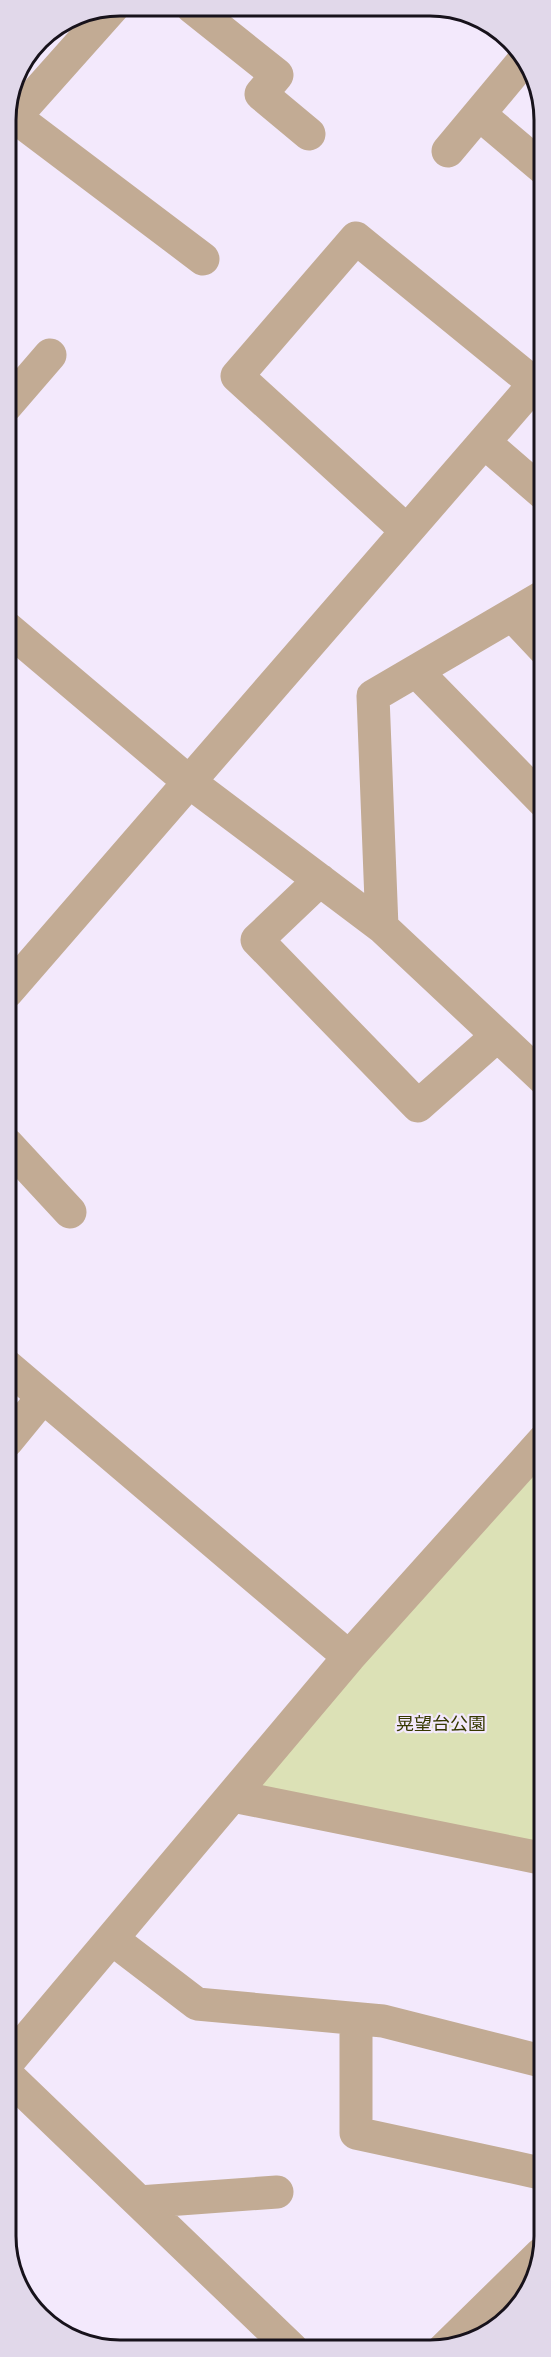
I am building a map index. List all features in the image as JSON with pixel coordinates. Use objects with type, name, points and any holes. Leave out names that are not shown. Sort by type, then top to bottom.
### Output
[{"type":"street","points":[[203,16],[277,75],[261,94],[309,134]]},
{"type":"street","points":[[17,114],[103,18]]},
{"type":"street","points":[[448,151],[519,66]]},
{"type":"street","points":[[479,114],[534,161]]},
{"type":"street","points":[[17,127],[203,259]]},
{"type":"street","points":[[406,531],[237,376],[356,238],[534,374]]},
{"type":"street","points":[[17,393],[50,355]]},
{"type":"street","points":[[17,981],[534,384]]},
{"type":"street","points":[[484,442],[534,486]]},
{"type":"street","points":[[382,927],[373,696],[534,602]]},
{"type":"street","points":[[512,615],[534,638]]},
{"type":"street","points":[[17,638],[188,781],[382,927],[534,1070]]},
{"type":"street","points":[[416,671],[534,792]]},
{"type":"street","points":[[320,880],[257,940],[418,1106],[497,1036]]},
{"type":"street","points":[[17,1154],[70,1212]]},
{"type":"street","points":[[16,1373],[349,1657]]},
{"type":"street","points":[[16,1430],[43,1397]]},
{"type":"street","points":[[16,2052],[349,1657],[534,1454]]},
{"type":"street","points":[[233,1796],[534,1857]]},
{"type":"street","points":[[112,1939],[197,2004],[383,2021],[534,2059]]},
{"type":"street","points":[[356,2019],[356,2133],[534,2172]]},
{"type":"street","points":[[16,2084],[283,2340]]},
{"type":"street","points":[[139,2202],[277,2192]]},
{"type":"street","points":[[467,2334],[502,2310],[528,2272]]},
{"type":"green space","name":"晃望台公園","points":[[534,1475],[534,1848],[268,1794],[257,1782]]}]
